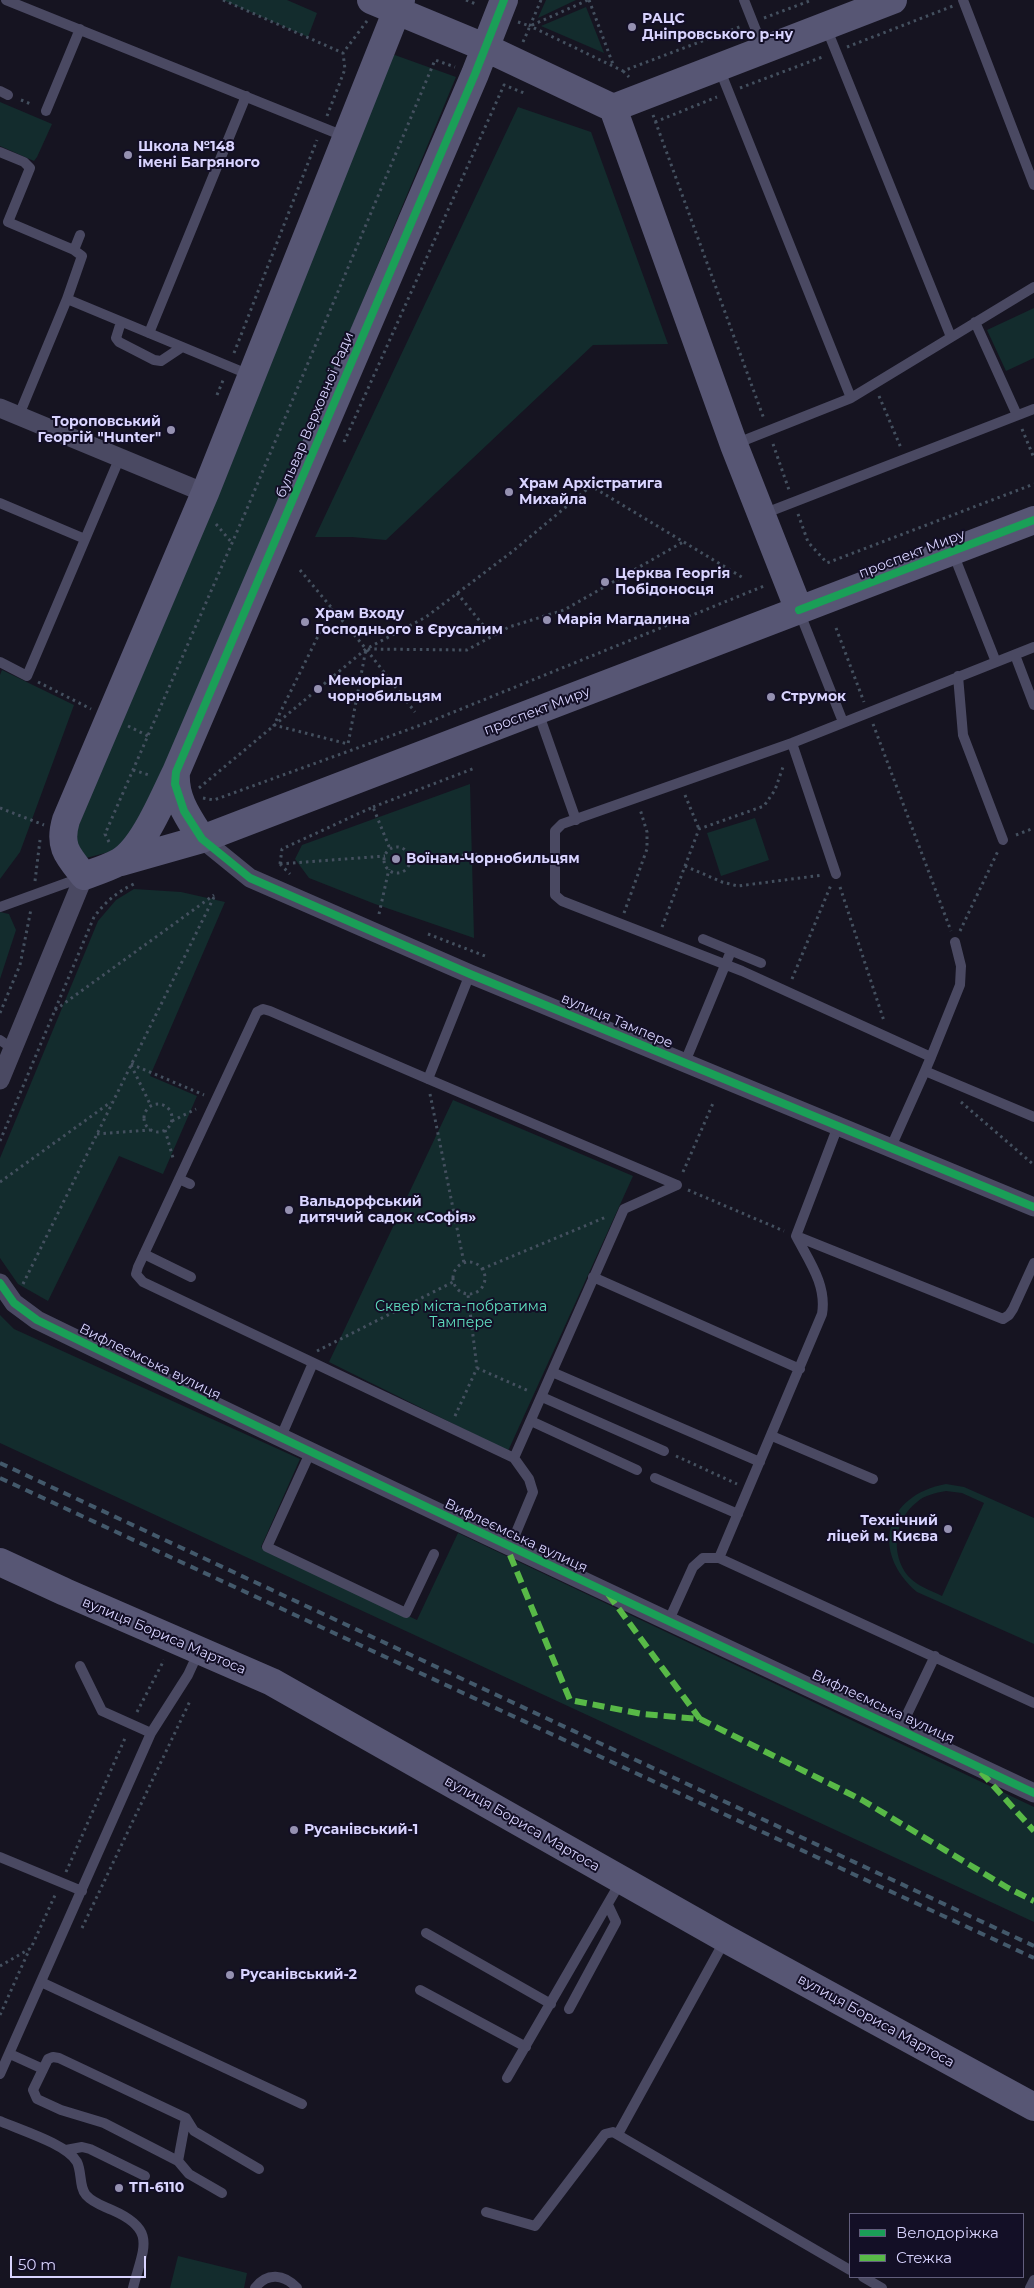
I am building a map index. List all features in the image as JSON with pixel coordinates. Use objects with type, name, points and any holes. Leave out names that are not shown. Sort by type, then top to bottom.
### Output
[{"type":"main road","points":[[371,0],[399,5],[613,108],[734,445],[799,610]]},
{"type":"main road","name":"бульвар Верховної Ради","points":[[84,876],[127,873],[146,832],[185,779],[504,0]]},
{"type":"main road","points":[[613,108],[893,0]]},
{"type":"main road","points":[[84,876],[66,854],[63,843],[63,830],[204,493],[399,5]]},
{"type":"main road","name":"проспект Миру","points":[[127,873],[202,839],[1034,520]]},
{"type":"main road","points":[[185,779],[175,784],[184,811],[202,839]]},
{"type":"main road","name":"вулиця Бориса Мартоса","points":[[0,1562],[199,1652],[272,1682],[622,1880],[1034,2107]]},
{"type":"street","points":[[0,408],[204,493]]},
{"type":"street","name":"вулиця Тампере","points":[[202,839],[250,878],[470,974],[1034,1207]]},
{"type":"street","points":[[0,1080],[6,1044],[84,876]]},
{"type":"street","name":"Вифлеємська вулиця","points":[[0,1283],[14,1303],[37,1320],[310,1454],[1034,1792]]},
{"type":"lane","points":[[744,0],[764,51]]},
{"type":"lane","points":[[13,1],[346,137]]},
{"type":"lane","points":[[964,1],[1034,185]]},
{"type":"lane","points":[[826,26],[951,337]]},
{"type":"lane","points":[[46,111],[80,29]]},
{"type":"lane","points":[[719,67],[851,398]]},
{"type":"lane","points":[[149,333],[246,96]]},
{"type":"lane","points":[[0,152],[24,162],[30,168],[8,222],[74,250],[81,254],[82,259],[18,415]]},
{"type":"lane","points":[[74,250],[80,235]]},
{"type":"lane","points":[[734,445],[851,398],[1034,287]]},
{"type":"lane","points":[[67,299],[250,375]]},
{"type":"lane","points":[[121,322],[116,338],[119,342],[154,360],[161,361],[182,347]]},
{"type":"lane","points":[[975,322],[1017,415]]},
{"type":"lane","points":[[762,515],[1034,409]]},
{"type":"lane","points":[[0,662],[27,676],[120,457]]},
{"type":"lane","points":[[0,503],[85,539]]},
{"type":"lane","points":[[952,552],[996,662]]},
{"type":"lane","points":[[799,610],[843,722]]},
{"type":"lane","points":[[931,1057],[787,991],[658,937],[562,902],[554,895],[555,831],[562,824],[792,743],[1034,647]]},
{"type":"lane","points":[[1014,655],[1034,705]]},
{"type":"lane","points":[[958,676],[963,735],[1003,840]]},
{"type":"lane","points":[[538,711],[576,820]]},
{"type":"lane","points":[[792,743],[836,874]]},
{"type":"lane","points":[[0,907],[84,876]]},
{"type":"lane","points":[[703,939],[761,963]]},
{"type":"lane","points":[[891,1147],[931,1057],[960,985],[961,966],[955,942]]},
{"type":"lane","points":[[685,1062],[731,951]]},
{"type":"lane","points":[[428,1080],[470,974]]},
{"type":"lane","points":[[510,1547],[533,1492],[529,1479],[514,1458],[143,1282],[136,1274],[252,1018],[263,1009],[677,1185]]},
{"type":"lane","points":[[925,1071],[1034,1117]]},
{"type":"lane","points":[[719,1558],[822,1314],[824,1303],[820,1284],[796,1236],[838,1126]]},
{"type":"lane","points":[[180,1179],[190,1184]]},
{"type":"lane","points":[[514,1458],[624,1209],[677,1185]]},
{"type":"lane","points":[[796,1236],[1003,1318],[1009,1316],[1013,1309],[1034,1263]]},
{"type":"lane","points":[[144,1254],[191,1277]]},
{"type":"lane","points":[[593,1277],[800,1369]]},
{"type":"lane","points":[[280,1439],[313,1363]]},
{"type":"lane","points":[[552,1372],[760,1462]]},
{"type":"lane","points":[[542,1397],[664,1451]]},
{"type":"lane","points":[[530,1421],[637,1470]]},
{"type":"lane","points":[[772,1436],[872,1479]]},
{"type":"lane","points":[[310,1454],[267,1547],[406,1613],[434,1554]]},
{"type":"lane","points":[[655,1478],[738,1514]]},
{"type":"lane","points":[[669,1620],[693,1567],[703,1558],[719,1558],[1034,1703]]},
{"type":"lane","points":[[0,2074],[151,1733],[188,1674],[199,1652]]},
{"type":"lane","points":[[900,1730],[935,1656]]},
{"type":"lane","points":[[80,1666],[102,1711],[151,1733]]},
{"type":"lane","points":[[0,1857],[82,1891]]},
{"type":"lane","points":[[507,2078],[622,1880]]},
{"type":"lane","points":[[569,2009],[616,1922],[608,1904]]},
{"type":"lane","points":[[426,1933],[551,2004]]},
{"type":"lane","points":[[618,2134],[726,1938]]},
{"type":"lane","points":[[41,1982],[302,2104]]},
{"type":"lane","points":[[420,1990],[526,2047]]},
{"type":"lane","points":[[10,2054],[43,2069]]},
{"type":"lane","points":[[222,2193],[188,2174],[178,2161],[104,2122],[61,2110],[37,2099],[33,2090],[48,2059],[53,2057],[59,2058],[186,2118],[194,2131],[259,2170]]},
{"type":"lane","points":[[178,2161],[186,2118]]},
{"type":"lane","points":[[0,2121],[66,2150],[77,2162],[84,2193],[93,2202],[130,2218],[140,2228],[144,2240],[132,2288]]},
{"type":"lane","points":[[486,2212],[535,2226],[608,2131],[618,2134],[849,2269]]},
{"type":"lane","points":[[66,2150],[82,2147],[90,2149],[145,2176]]},
{"type":"lane","points":[[255,2288],[266,2278],[275,2276],[283,2277],[297,2288]]},
{"type":"lane","points":[[864,2278],[882,2288]]},
{"type":"lane","points":[[1030,2288],[1034,2280]]},
{"type":"path","points":[[222,0],[344,53]]},
{"type":"path","points":[[530,26],[541,0]]},
{"type":"path","points":[[530,26],[589,0],[614,67]]},
{"type":"path","points":[[530,26],[623,71],[812,0]]},
{"type":"path","points":[[964,1],[655,122],[808,542],[827,563],[1034,484]]},
{"type":"path","points":[[105,834],[246,511],[435,60],[531,96]]},
{"type":"path","points":[[341,449],[504,85]]},
{"type":"path","points":[[4,93],[46,111]]},
{"type":"path","points":[[874,384],[906,459]]},
{"type":"path","points":[[1017,415],[1034,458]]},
{"type":"path","points":[[185,779],[194,791],[366,649],[426,616],[513,551],[591,486],[745,579]]},
{"type":"path","points":[[366,649],[467,650],[509,627],[564,610],[684,542]]},
{"type":"path","points":[[300,570],[366,649],[415,712]]},
{"type":"path","points":[[201,798],[214,800],[429,722],[764,586],[760,577]]},
{"type":"path","points":[[457,593],[492,636]]},
{"type":"path","points":[[274,725],[332,608]]},
{"type":"path","points":[[836,628],[955,942]]},
{"type":"path","points":[[274,725],[348,744],[366,649]]},
{"type":"path","points":[[27,676],[109,718]]},
{"type":"path","points":[[699,829],[764,806],[775,790],[792,743]]},
{"type":"path","points":[[385,856],[280,864],[282,849],[373,807],[474,768]]},
{"type":"path","points":[[658,937],[699,829],[681,782]]},
{"type":"path","points":[[620,923],[647,849],[647,832],[637,798]]},
{"type":"path","points":[[373,807],[390,849]]},
{"type":"path","points":[[0,808],[46,826]]},
{"type":"path","points":[[955,942],[1003,840],[1034,828]]},
{"type":"path","points":[[398,847],[407,851],[410,859],[407,868],[402,872],[389,869],[386,866],[385,856],[390,849],[398,847]]},
{"type":"path","points":[[410,859],[481,854]]},
{"type":"path","points":[[685,866],[722,882],[738,886],[836,874]]},
{"type":"path","points":[[379,914],[389,869]]},
{"type":"path","points":[[0,1141],[94,917],[102,906],[119,892],[127,873]]},
{"type":"path","points":[[787,991],[836,874]]},
{"type":"path","points":[[836,874],[890,1037]]},
{"type":"path","points":[[14,1303],[215,894],[54,1010]]},
{"type":"path","points":[[131,1064],[216,1100]]},
{"type":"path","points":[[131,1064],[151,1106]]},
{"type":"path","points":[[428,1080],[464,1263]]},
{"type":"path","points":[[954,1096],[1034,1165]]},
{"type":"path","points":[[0,1182],[113,1101]]},
{"type":"path","points":[[714,1101],[677,1185],[796,1236]]},
{"type":"path","points":[[96,1134],[151,1130],[158,1132],[164,1130],[172,1121],[171,1112],[160,1104],[151,1106],[144,1118],[151,1130]]},
{"type":"path","points":[[164,1130],[180,1179]]},
{"type":"path","points":[[482,1269],[624,1209]]},
{"type":"path","points":[[464,1263],[475,1263],[482,1269],[485,1280],[484,1286],[479,1291],[468,1295],[458,1290],[453,1282],[454,1271],[464,1263]]},
{"type":"path","points":[[303,1358],[453,1282]]},
{"type":"path","points":[[449,1428],[477,1368],[468,1295]]},
{"type":"path","points":[[477,1368],[542,1397]]},
{"type":"path","points":[[664,1451],[749,1489]]},
{"type":"path","points":[[0,2015],[131,1724],[165,1660]]},
{"type":"path","points":[[81,1929],[190,1699]]},
{"type":"path","points":[[0,1966],[31,1948]]},
{"type":"green space","points":[[223,0],[287,0],[317,13],[308,37]]},
{"type":"green space","points":[[546,0],[576,0],[538,18]]},
{"type":"green space","points":[[586,7],[604,53],[541,26]]},
{"type":"green space","points":[[392,54],[456,77],[150,812],[117,850],[86,858],[71,844]]},
{"type":"green space","points":[[0,102],[52,124],[34,161],[0,146]]},
{"type":"green space","points":[[518,107],[591,132],[668,344],[593,345],[386,540],[352,537],[315,537]]},
{"type":"green space","points":[[1034,308],[1034,358],[1006,371],[987,330]]},
{"type":"green space","points":[[2,670],[74,705],[20,852],[0,879],[0,675]]},
{"type":"green space","points":[[470,784],[474,938],[375,904],[309,878],[295,859],[302,845]]},
{"type":"green space","points":[[755,818],[769,860],[721,876],[707,833]]},
{"type":"green space","points":[[134,889],[181,892],[225,902],[150,1076],[197,1096],[163,1174],[119,1156],[48,1301],[18,1284],[0,1258],[0,1158],[98,921],[116,900]]},
{"type":"green space","points":[[0,912],[9,914],[16,930],[0,979]]},
{"type":"green space","name":"Сквер міста-побратима Тампере","points":[[453,1100],[633,1176],[508,1451],[329,1362]]},
{"type":"green space","points":[[0,1315],[14,1329],[300,1459],[261,1547],[417,1620],[458,1533],[1034,1807],[1034,1922],[0,1443]]},
{"type":"green space","points":[[946,1484],[964,1487],[1034,1518],[1034,1644],[917,1592],[902,1576],[893,1560],[889,1543],[891,1527],[898,1512],[909,1500],[925,1490]],"holes":[[[946,1491],[962,1493],[984,1503],[942,1596],[920,1585],[908,1576],[899,1558],[897,1537],[903,1518],[909,1509],[920,1500]]]},
{"type":"green space","points":[[178,2256],[247,2273],[244,2288],[170,2288]]},
{"type":"railway","points":[[0,1463],[1034,1946]]},
{"type":"railway","points":[[0,1478],[1034,1958]]},
{"type":"marked path","points":[[510,1555],[570,1700],[642,1714],[700,1719],[862,1800],[1008,1888],[1034,1901]]},
{"type":"marked path","points":[[608,1594],[700,1719]]},
{"type":"marked path","points":[[981,1772],[1034,1831]]},
{"type":"cycle path","points":[[504,0],[475,74],[176,772],[175,784],[184,811],[202,839],[250,878],[470,974],[1034,1207]]},
{"type":"cycle path","points":[[799,610],[1034,520]]},
{"type":"cycle path","points":[[0,1283],[14,1303],[37,1320],[410,1499],[1034,1793]]},
{"type":"place","name":"РАЦС Дніпровського р-ну","points":[[632,27]]},
{"type":"place","name":"Школа №148 імені Багряного","points":[[128,155]]},
{"type":"place","name":"Тороповський Георгій \"Hunter\"","points":[[171,430]]},
{"type":"place","name":"Храм Архістратига Михайла","points":[[509,492]]},
{"type":"place","name":"Церква Георгія Побідоносця","points":[[605,582]]},
{"type":"place","name":"Марія Магдалина","points":[[547,620]]},
{"type":"place","name":"Храм Входу Господнього в Єрусалим","points":[[305,622]]},
{"type":"place","name":"Меморіал чорнобильцям","points":[[318,689]]},
{"type":"place","name":"Струмок","points":[[771,697]]},
{"type":"place","name":"Воїнам-Чорнобильцям","points":[[396,859]]},
{"type":"place","name":"Вальдорфський дитячий садок «Софія»","points":[[289,1210]]},
{"type":"place","name":"Технічний ліцей м. Києва","points":[[948,1529]]},
{"type":"place","name":"Русанівський-1","points":[[294,1830]]},
{"type":"place","name":"Русанівський-2","points":[[230,1975]]},
{"type":"place","name":"ТП-6110","points":[[119,2188]]}]
